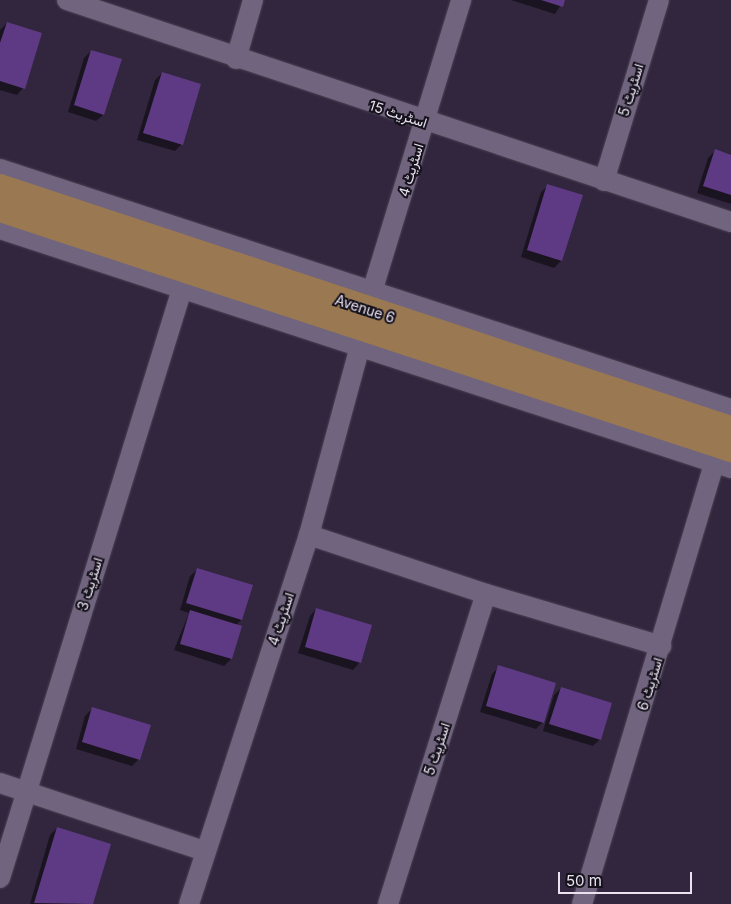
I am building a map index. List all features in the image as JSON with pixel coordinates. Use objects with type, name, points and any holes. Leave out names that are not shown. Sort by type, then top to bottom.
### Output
[{"type":"main road","name":"Avenue 6","points":[[0,187],[366,320],[725,460]]},
{"type":"main road","name":"Avenue 6","points":[[1,228],[366,320],[731,429]]},
{"type":"street","name":"اسٹریٹ 15","points":[[67,0],[426,123],[731,222]]},
{"type":"street","points":[[236,59],[253,0]]},
{"type":"street","name":"اسٹریٹ 4","points":[[189,904],[204,852],[309,535],[366,320],[461,0]]},
{"type":"street","name":"اسٹریٹ 5","points":[[604,181],[659,0]]},
{"type":"street","points":[[0,169],[366,320]]},
{"type":"street","points":[[1,228],[182,289],[366,320],[731,409]]},
{"type":"street","name":"اسٹریٹ 3","points":[[0,878],[25,792],[182,289]]},
{"type":"street","name":"اسٹریٹ 6","points":[[582,904],[662,646],[725,460]]},
{"type":"street","points":[[309,535],[486,594],[662,646]]},
{"type":"street","name":"اسٹریٹ 5","points":[[388,904],[486,594]]},
{"type":"street","points":[[0,783],[204,852]]},
{"type":"building","points":[[541,0],[565,0],[563,7]]},
{"type":"building","points":[[7,22],[42,33],[25,89],[0,81],[0,43]]},
{"type":"building","points":[[91,50],[122,59],[104,115],[74,105]]},
{"type":"building","points":[[162,72],[201,84],[183,145],[143,133]]},
{"type":"building","points":[[715,149],[731,155],[731,195],[703,186]]},
{"type":"building","points":[[547,184],[583,195],[562,261],[527,250]]},
{"type":"building","points":[[197,568],[253,585],[242,620],[186,603]]},
{"type":"building","points":[[316,608],[372,625],[361,663],[305,647]]},
{"type":"building","points":[[190,610],[242,626],[232,659],[180,644]]},
{"type":"building","points":[[498,665],[556,683],[544,723],[486,706]]},
{"type":"building","points":[[561,687],[612,703],[601,740],[549,724]]},
{"type":"building","points":[[92,707],[151,725],[140,760],[82,742]]},
{"type":"building","points":[[57,827],[111,844],[93,904],[34,903]]}]
